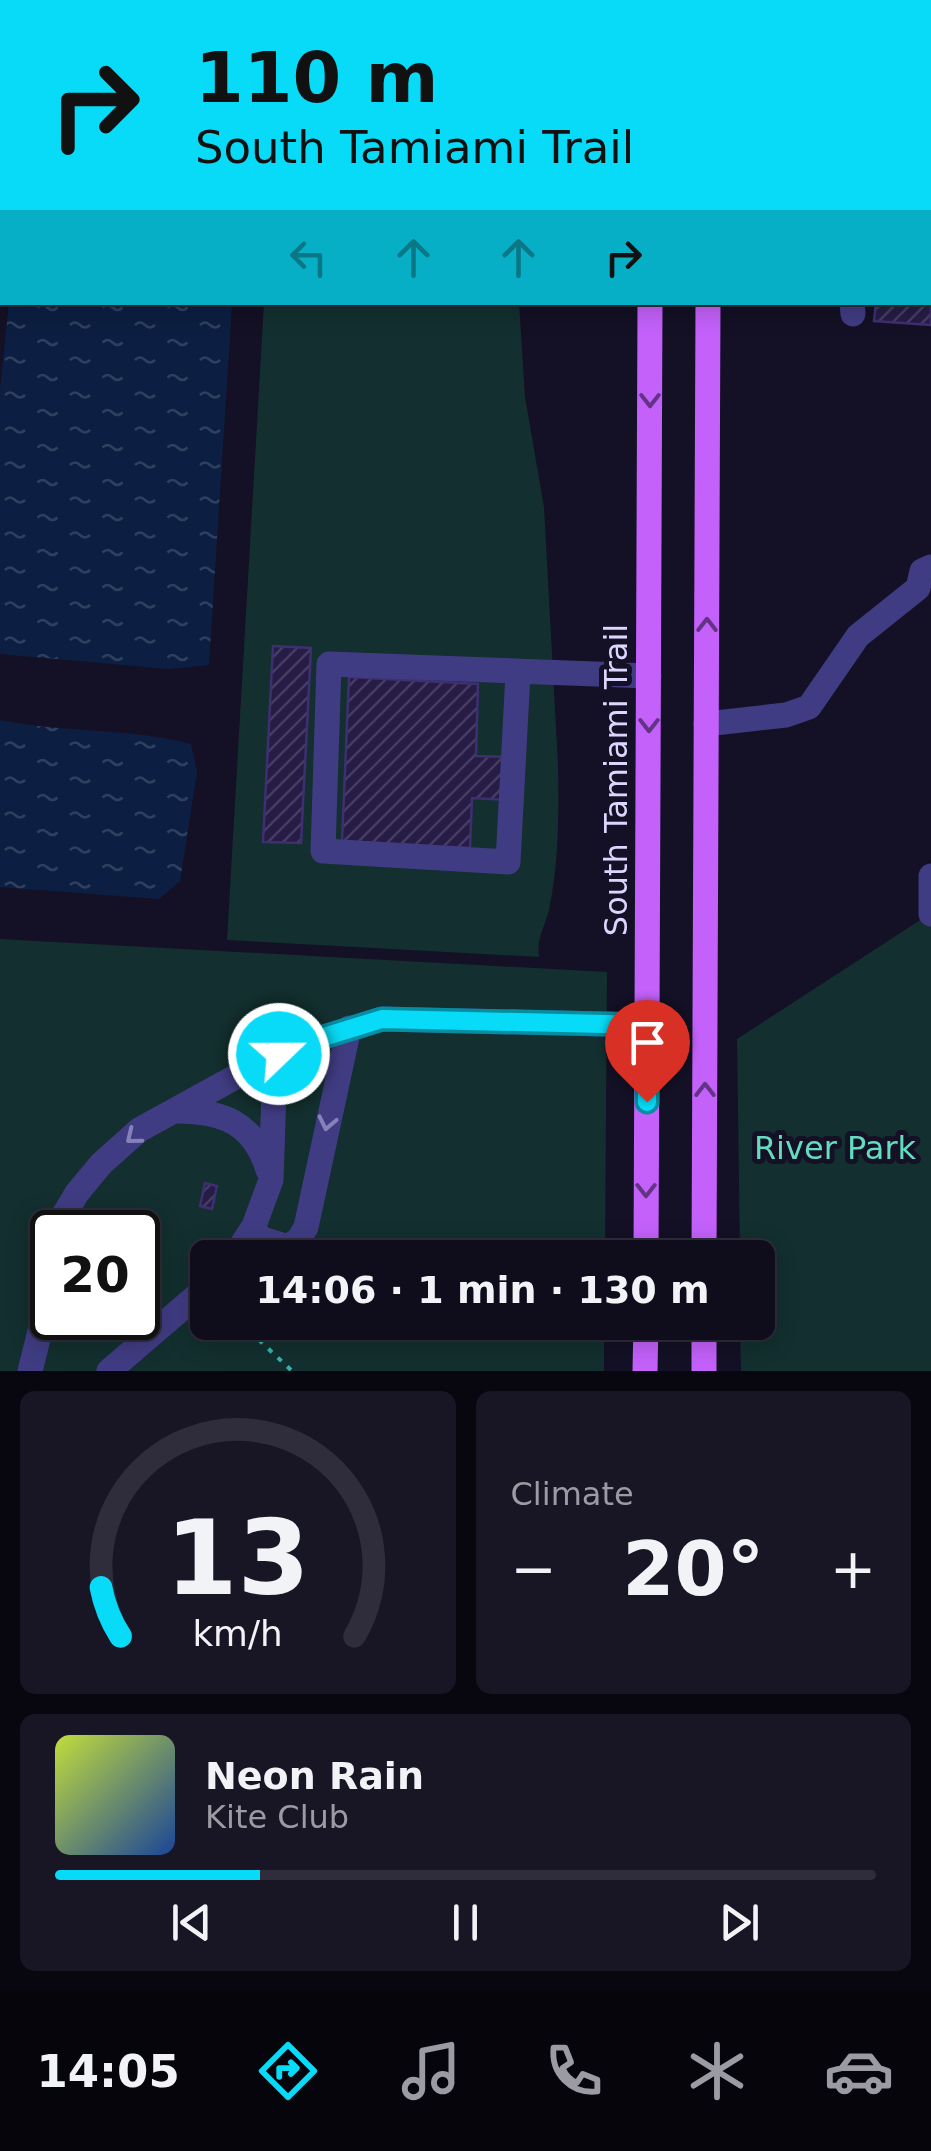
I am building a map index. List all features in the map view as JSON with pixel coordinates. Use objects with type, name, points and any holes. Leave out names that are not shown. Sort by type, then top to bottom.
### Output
[{"type":"main road","name":"South Tamiami Trail","points":[[646,1240],[650,305]]},
{"type":"main road","points":[[704,1240],[708,305]]},
{"type":"main road","points":[[645,1371],[646,1340]]},
{"type":"main road","points":[[704,1340],[704,1371]]},
{"type":"lane","points":[[706,724],[786,715],[809,706],[858,636],[927,582]]},
{"type":"lane","points":[[518,673],[508,862],[323,852],[330,664],[649,676]]},
{"type":"lane","points":[[931,876],[931,914]]},
{"type":"lane","points":[[67,1210],[101,1164],[139,1130],[279,1054],[349,1028],[382,1019],[647,1025]]},
{"type":"lane","points":[[254,1226],[259,1238],[288,1248],[306,1228],[349,1028]]},
{"type":"lane","points":[[245,1240],[271,1180],[279,1054]]},
{"type":"lane","points":[[176,1111],[212,1112],[246,1130],[264,1156],[271,1180]]},
{"type":"lane","points":[[109,1371],[190,1301]]},
{"type":"lane","points":[[30,1371],[38,1340]]},
{"type":"path","points":[[259,1340],[292,1371]]},
{"type":"green space","points":[[264,305],[519,305],[525,397],[544,507],[558,764],[555,870],[539,957],[227,940]]},
{"type":"green space","name":"River Park","points":[[931,913],[931,1371],[741,1371],[740,1340],[775,1340],[775,1240],[740,1240],[737,1039]]},
{"type":"green space","points":[[0,939],[607,972],[605,1240],[190,1240],[190,1340],[604,1340],[604,1371],[0,1371]]},
{"type":"water","points":[[9,305],[232,305],[209,665],[169,669],[0,654],[0,389]]},
{"type":"water","points":[[0,720],[145,735],[191,744],[197,772],[180,881],[159,899],[0,887]]},
{"type":"building","points":[[876,305],[931,305],[931,325],[874,321]]},
{"type":"building","points":[[273,646],[311,648],[301,843],[263,842]]},
{"type":"building","points":[[349,677],[478,684],[476,756],[512,757],[508,800],[472,798],[470,848],[342,841]]},
{"type":"building","points":[[205,1183],[217,1186],[212,1209],[200,1206]]},
{"type":"route","points":[[279,1054],[382,1019],[647,1025],[647,1102]]}]
